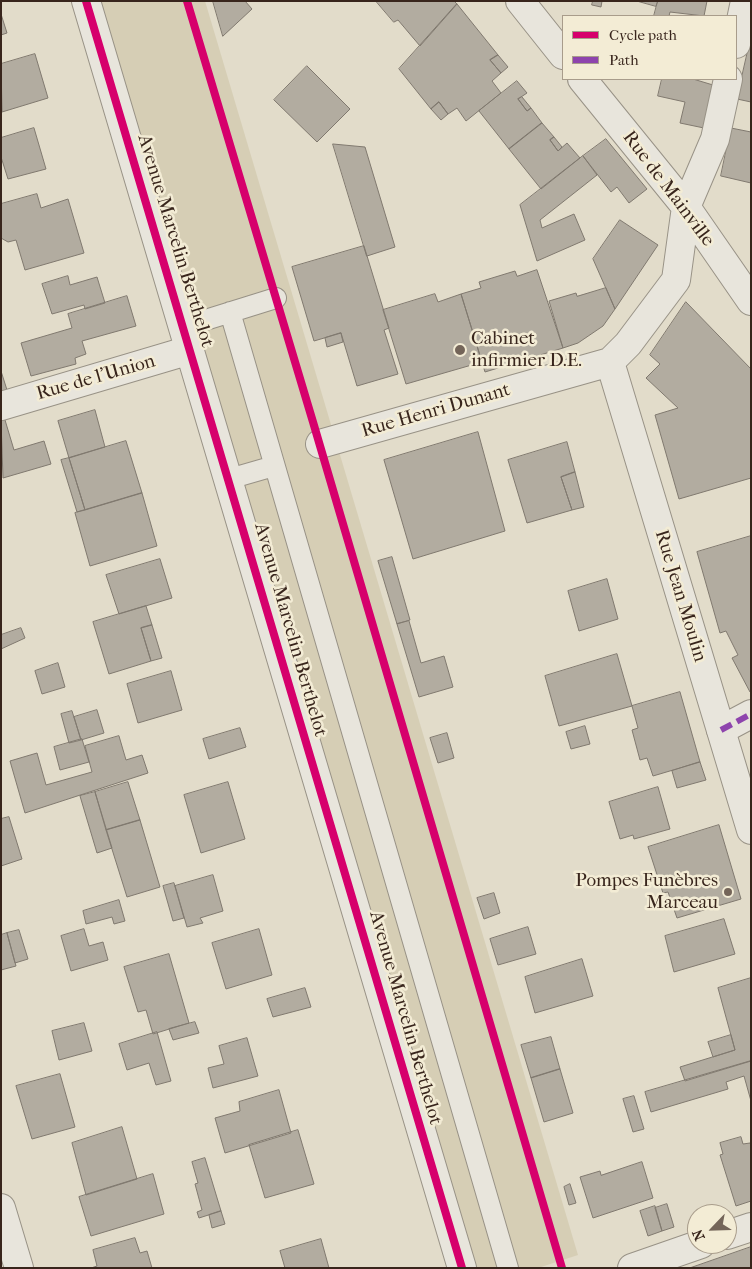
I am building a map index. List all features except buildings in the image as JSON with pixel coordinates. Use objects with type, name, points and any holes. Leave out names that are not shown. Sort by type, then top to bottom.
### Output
[{"type":"street","name":"Avenue Marcelin Berthelot","points":[[86,1],[460,1263]]},
{"type":"street","points":[[520,1],[562,54]]},
{"type":"street","points":[[737,39],[745,1]]},
{"type":"street","name":"Rue de Mainville","points":[[583,80],[686,207],[751,301]]},
{"type":"street","name":"Rue Henri Dunant","points":[[320,444],[610,362],[628,344],[676,280],[686,207],[715,138],[728,80]]},
{"type":"street","name":"Rue de l'Union","points":[[1,406],[187,338]]},
{"type":"street","name":"Rue Jean Moulin","points":[[610,362],[750,826]]},
{"type":"street","points":[[721,730],[751,714]]},
{"type":"street","points":[[1,1208],[19,1268]]},
{"type":"street","points":[[737,1232],[751,1227]]},
{"type":"street","points":[[632,1268],[687,1249]]},
{"type":"lane","points":[[187,338],[230,312],[276,298]]},
{"type":"lane","points":[[230,312],[508,1268]]},
{"type":"lane","points":[[228,479],[274,466]]},
{"type":"shaded area","points":[[95,1],[205,1],[578,1255],[538,1268],[470,1268]]},
{"type":"marked path","points":[[721,730],[751,714]]},
{"type":"cycle path","points":[[86,1],[462,1268]]},
{"type":"cycle path","points":[[187,1],[562,1268]]},
{"type":"place","name":"Cabinet infirmier D.E.","points":[[460,350]]},
{"type":"place","name":"Pompes Funèbres Marceau","points":[[728,892]]}]
